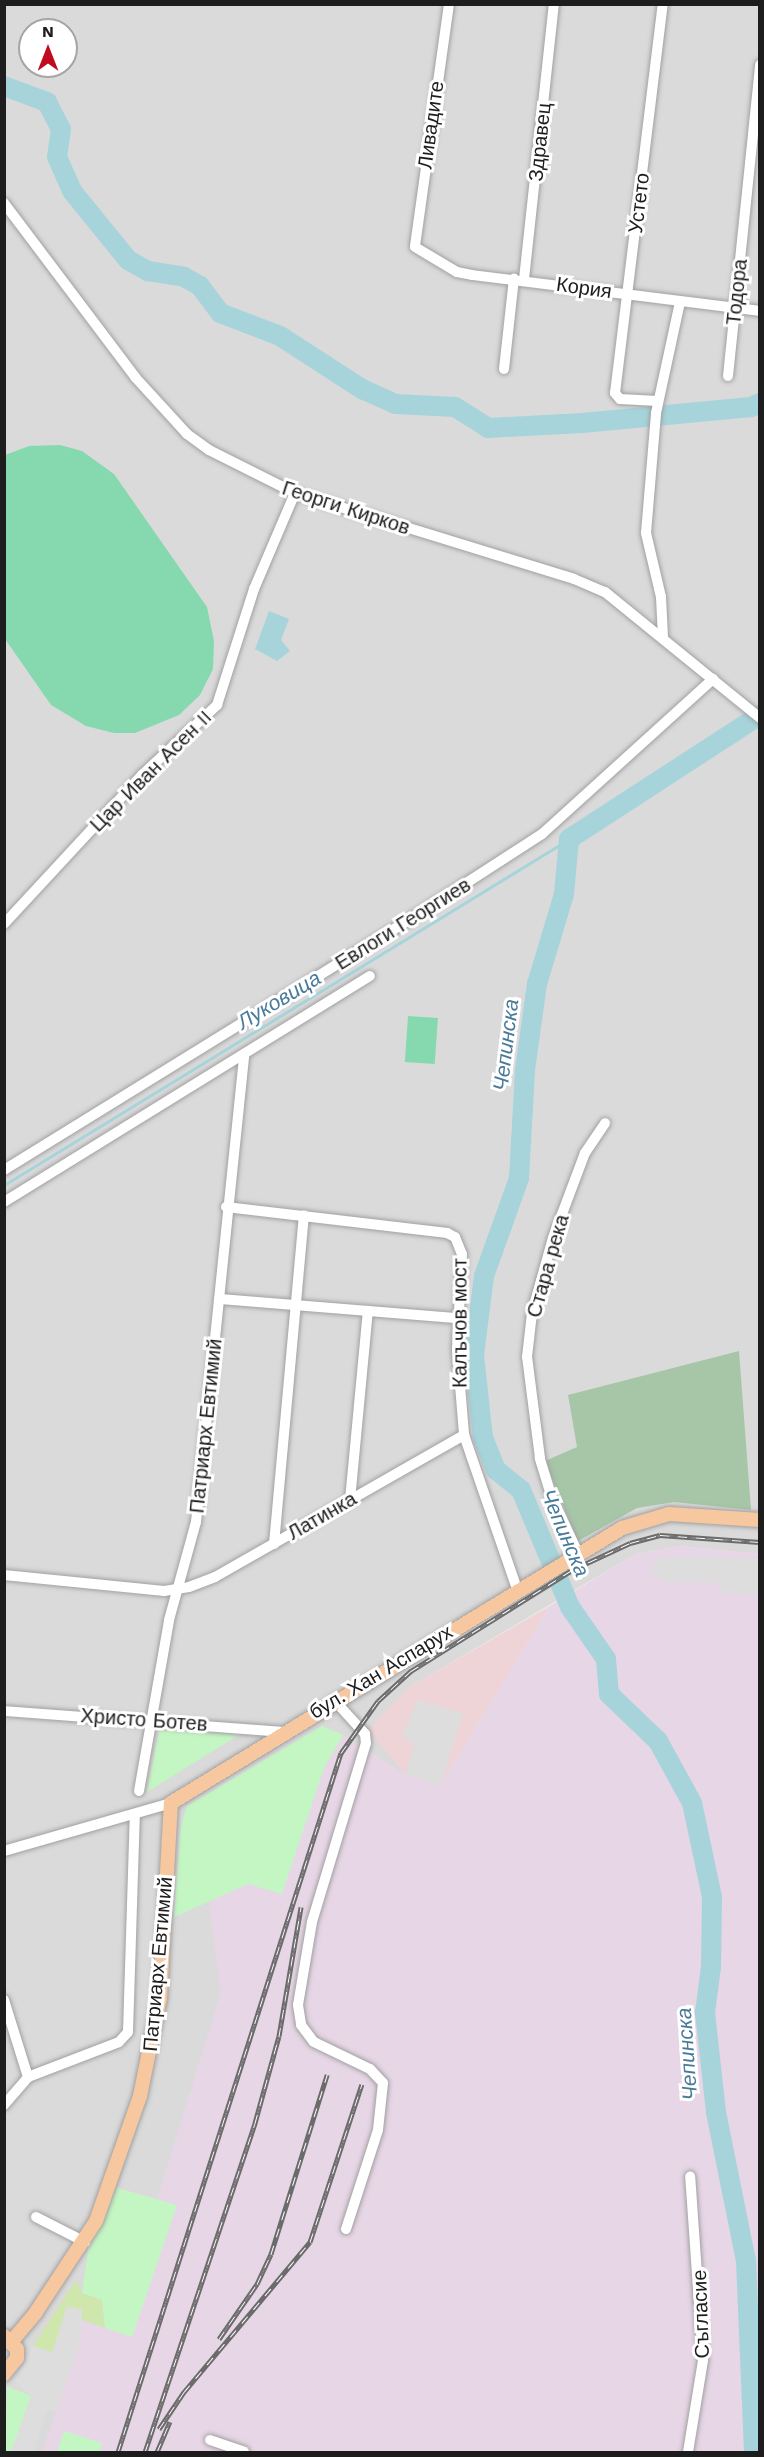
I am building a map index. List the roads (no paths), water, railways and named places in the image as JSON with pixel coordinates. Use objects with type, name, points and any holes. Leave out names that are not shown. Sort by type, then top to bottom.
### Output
[{"type":"main road","name":"бул. Хан Аспарух","points":[[171,1803],[282,1732],[517,1589],[630,1525],[669,1514],[759,1520]]},
{"type":"main road","name":"Патриарх Евтимий","points":[[8,2338],[85,2242],[124,2145],[149,2067],[160,1998],[171,1803]]},
{"type":"main road","points":[[4,2373],[17,2358],[8,2338]]},
{"type":"street","name":"Ливадите","points":[[415,247],[449,4]]},
{"type":"street","name":"Здравец","points":[[504,369],[519,279],[554,4]]},
{"type":"street","name":"Устето","points":[[658,401],[620,399],[615,388],[663,4]]},
{"type":"street","name":"Тодора","points":[[728,376],[756,126],[759,65]]},
{"type":"street","name":"Георги Кирков","points":[[4,203],[107,342],[187,434],[232,465],[296,493],[588,584],[619,601],[759,718]]},
{"type":"street","name":"Кория","points":[[415,247],[457,272],[759,311]]},
{"type":"street","points":[[663,637],[661,597],[646,533],[656,413],[680,302]]},
{"type":"street","name":"Цар Иван Асен II","points":[[4,924],[142,775],[217,705],[254,589],[296,493]]},
{"type":"street","name":"Евлоги Георгиев","points":[[4,1170],[409,921],[542,834],[713,679]]},
{"type":"street","name":"Евлоги Георгиев","points":[[4,1202],[244,1056],[370,976]]},
{"type":"street","name":"Патриарх Евтимий","points":[[139,1791],[176,1590],[196,1522],[226,1208],[244,1056]]},
{"type":"street","name":"Стара река","points":[[572,1557],[540,1458],[527,1357],[532,1313],[553,1238],[585,1153],[605,1123]]},
{"type":"street","points":[[226,1208],[304,1215],[274,1544]]},
{"type":"street","name":"Калъчов мост","points":[[304,1215],[447,1233],[455,1237],[462,1254],[456,1318],[464,1435],[517,1589]]},
{"type":"street","points":[[219,1299],[456,1318]]},
{"type":"street","points":[[350,1500],[369,1311]]},
{"type":"street","name":"Латинка","points":[[176,1590],[214,1577],[464,1435]]},
{"type":"street","points":[[4,1575],[176,1590]]},
{"type":"street","points":[[334,1700],[365,1734],[366,1743],[312,1922],[298,2005],[301,2025],[314,2042],[370,2069],[383,2083],[378,2130],[346,2229]]},
{"type":"street","name":"Христо Ботев","points":[[4,1711],[152,1719],[282,1732]]},
{"type":"street","name":"бул. Хан Аспарух","points":[[4,1851],[171,1803]]},
{"type":"street","name":"Патриарх Евтимий","points":[[28,2077],[119,2042],[128,2032],[135,1814]]},
{"type":"street","points":[[4,2105],[28,2077],[6,2000]]},
{"type":"street","name":"Съгласие","points":[[688,2452],[703,2360],[690,2176]]},
{"type":"street","points":[[36,2217],[85,2242]]},
{"type":"street","points":[[210,2440],[244,2452]]},
{"type":"water","points":[[269,611],[289,619],[281,640],[290,651],[277,661],[255,649]]},
{"type":"waterway","points":[[4,86],[47,102],[61,129],[57,157],[72,191],[128,260],[148,271],[184,277],[200,286],[220,313],[280,336],[362,389],[396,404],[455,407],[488,428],[582,423],[751,407],[760,403]]},
{"type":"waterway","name":"Чепинска","points":[[754,2452],[746,2261],[716,2112],[705,2013],[711,1967],[712,1897],[692,1803],[658,1741],[609,1694],[606,1659],[570,1607],[521,1490],[496,1470],[483,1438],[474,1355],[484,1276],[519,1178],[525,1070],[537,984],[564,894],[569,839],[760,715]]},
{"type":"waterway","name":"Луковица","points":[[4,1185],[569,839]]},
{"type":"railway","points":[[118,2452],[341,1753],[378,1701],[411,1671],[572,1570],[630,1543],[660,1535],[760,1542]]},
{"type":"railway","points":[[145,2452],[255,2123],[279,2036],[301,1907]]},
{"type":"railway","points":[[219,2339],[257,2284],[271,2254],[327,2075]]},
{"type":"railway","points":[[159,2429],[184,2392],[310,2242],[362,2084]]},
{"type":"railway","points":[[157,2452],[170,2422]]}]
